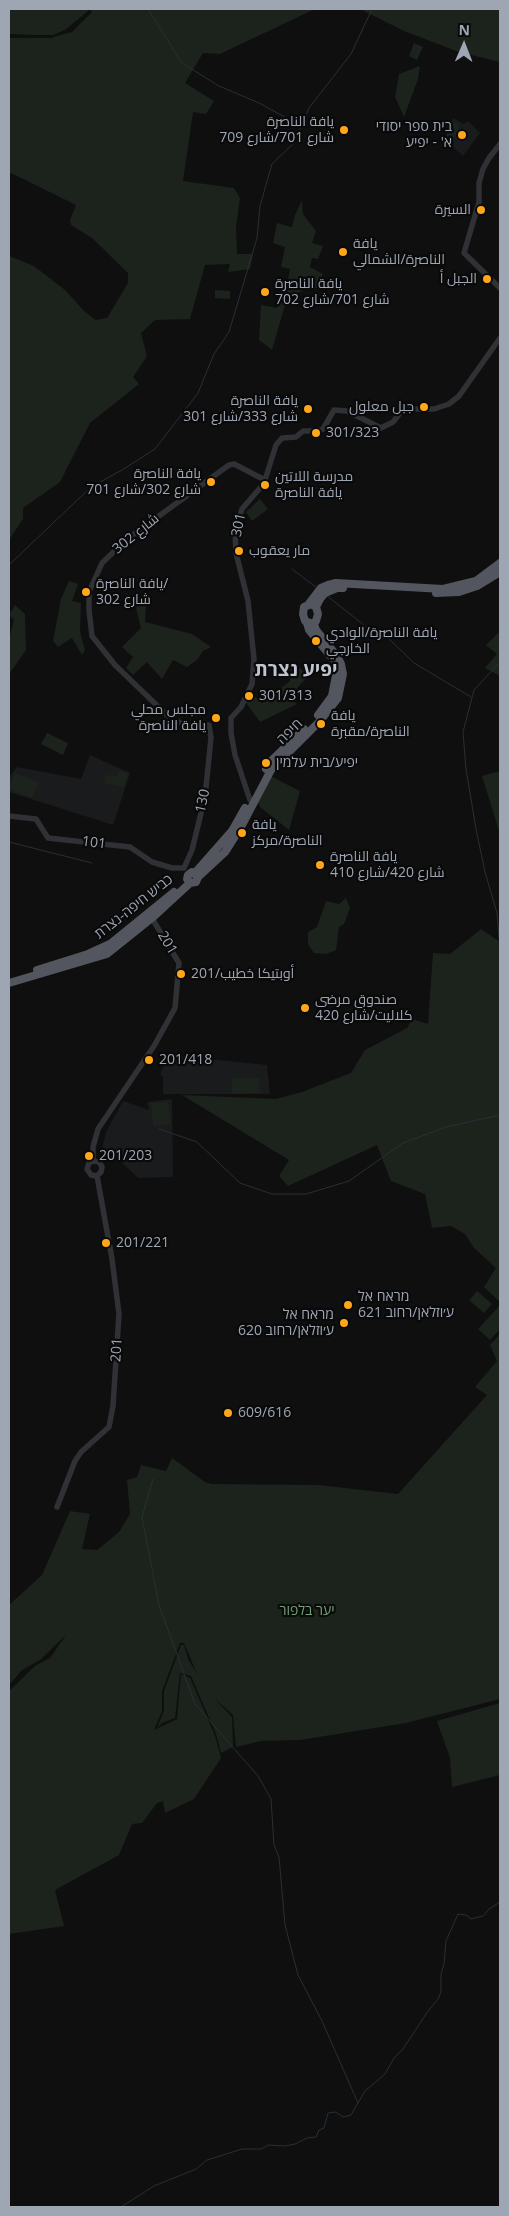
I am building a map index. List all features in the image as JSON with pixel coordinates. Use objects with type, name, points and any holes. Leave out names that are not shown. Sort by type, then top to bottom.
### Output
[{"type":"highway","points":[[312,606],[321,588],[336,583],[443,589],[476,581],[500,563]]},
{"type":"highway","points":[[312,606],[318,617],[310,623],[303,611],[312,606],[326,593],[337,588],[443,594],[459,592],[477,586],[500,572]]},
{"type":"highway","name":"חיפה","points":[[191,876],[232,832],[272,760],[328,703],[338,674],[334,660],[311,632],[310,623]]},
{"type":"highway","name":"חיפה","points":[[191,876],[225,852],[274,766],[319,722],[338,698],[343,674],[341,664],[337,656],[310,623]]},
{"type":"highway","name":"כביש חיפה-נצרת","points":[[9,983],[107,954],[151,916],[191,876]]},
{"type":"highway","name":"כביש חיפה-נצרת","points":[[9,978],[101,948],[151,916]]},
{"type":"street","points":[[500,144],[483,169],[479,183],[479,202],[464,253],[500,288]]},
{"type":"street","name":"301","points":[[250,800],[235,755],[231,733],[231,718],[241,707],[252,684],[254,659],[248,601],[236,553],[235,532],[242,509],[265,480],[274,448],[282,438],[296,437],[303,431],[323,429],[334,410],[347,411],[381,428],[393,422],[403,409],[434,409],[449,404],[460,396],[500,338]]},
{"type":"street","name":"شارع 302","points":[[209,726],[190,727],[170,718],[116,665],[92,636],[89,592],[102,563],[126,540],[229,465],[234,464],[265,480]]},
{"type":"street","name":"130","points":[[191,876],[192,850],[205,797],[211,738],[209,726]]},
{"type":"street","name":"101","points":[[9,816],[36,820],[48,838],[130,847],[152,862],[191,876]]},
{"type":"street","name":"201","points":[[93,1161],[93,1147],[98,1129],[154,1046],[174,1008],[179,963],[151,916]]},
{"type":"street","points":[[93,1161],[99,1162],[102,1167],[101,1172],[97,1176],[91,1175],[87,1169],[89,1163],[93,1161]]},
{"type":"street","name":"201","points":[[57,1507],[75,1461],[81,1452],[109,1427],[113,1406],[119,1314],[112,1259],[97,1176]]},
{"type":"shaded area","name":"בית ספר יסודי א' - יפיע","points":[[453,118],[464,124],[468,121],[480,133],[463,156],[453,147],[454,142],[445,138]]},
{"type":"shaded area","points":[[90,755],[130,773],[113,825],[9,792],[9,777],[17,767],[81,779]]},
{"type":"shaded area","points":[[169,1055],[267,1065],[270,1094],[163,1094],[163,1077],[160,1074]]},
{"type":"shaded area","points":[[172,1099],[173,1177],[138,1178],[117,1158],[105,1157],[101,1154],[106,1132],[123,1101],[149,1110],[148,1102]]},
{"type":"green space","points":[[9,9],[86,9],[88,11],[65,30],[53,35],[33,35],[9,34]]},
{"type":"green space","points":[[89,9],[315,9],[220,54],[203,53],[185,83],[214,101],[206,114],[193,112],[183,181],[234,188],[240,198],[236,227],[237,254],[253,254],[250,269],[228,272],[230,264],[205,265],[190,319],[155,320],[141,333],[147,356],[133,377],[139,384],[90,423],[60,482],[23,508],[23,519],[9,540],[9,256],[34,266],[65,290],[84,311],[96,320],[107,318],[128,283],[128,273],[92,238],[71,225],[70,220],[76,205],[9,172],[9,38],[50,38],[72,32],[92,12]]},
{"type":"green space","points":[[360,9],[500,9],[500,62],[459,52],[404,31]]},
{"type":"green space","points":[[414,43],[423,47],[417,60],[409,56]]},
{"type":"green space","points":[[420,66],[418,79],[404,117],[395,97],[399,74]]},
{"type":"green space","points":[[452,121],[460,124],[454,140],[446,137]]},
{"type":"green space","points":[[302,200],[303,214],[316,231],[312,243],[323,246],[318,259],[312,258],[310,267],[323,274],[317,288],[307,289],[295,294],[284,308],[272,350],[259,340],[261,305],[277,308],[281,286],[287,285],[290,269],[281,267],[285,247],[273,243],[277,223],[292,227]]},
{"type":"green space","points":[[215,290],[230,291],[230,299],[215,298]]},
{"type":"green space","points":[[260,499],[268,509],[252,521],[246,512]]},
{"type":"green space","points":[[69,581],[78,584],[72,601],[81,603],[80,632],[85,650],[82,655],[72,638],[58,647],[53,641],[61,599]]},
{"type":"green space","points":[[138,604],[146,606],[145,622],[192,634],[211,647],[203,651],[197,660],[187,667],[173,660],[162,679],[147,662],[133,675],[126,668],[133,657],[122,647],[141,628],[136,608]]},
{"type":"green space","points":[[15,605],[25,614],[26,650],[9,674],[9,639],[14,620],[9,615]]},
{"type":"green space","points":[[500,631],[500,676],[485,668],[497,654],[486,645]]},
{"type":"green space","points":[[297,666],[309,675],[289,697],[297,704],[260,722],[246,703],[251,693],[262,703],[290,681],[291,668]]},
{"type":"green space","points":[[47,733],[68,743],[63,755],[41,744]]},
{"type":"green space","points":[[119,771],[128,773],[124,787],[104,783],[105,775],[117,776]]},
{"type":"green space","points":[[500,771],[500,834],[482,776]]},
{"type":"green space","points":[[15,773],[39,782],[32,798],[9,789]]},
{"type":"green space","points":[[270,776],[300,791],[289,830],[260,807],[258,802]]},
{"type":"green space","points":[[346,898],[350,908],[344,924],[339,927],[336,950],[326,954],[314,953],[308,944],[308,932],[317,927],[326,901],[339,904]]},
{"type":"green space","points":[[481,929],[500,942],[500,1302],[484,1287],[496,1268],[474,1248],[465,1234],[451,1226],[432,1228],[425,1194],[391,1181],[377,1145],[288,1186],[279,1176],[289,1160],[182,1095],[276,1099],[302,1092],[351,1073],[365,1050],[407,1028],[412,1019],[428,1024],[433,953],[450,954]]},
{"type":"green space","points":[[232,1078],[259,1078],[260,1093],[232,1094]]},
{"type":"green space","points":[[168,1102],[171,1124],[153,1126],[151,1103]]},
{"type":"green space","points":[[477,1291],[492,1304],[484,1313],[469,1300]]},
{"type":"green space","points":[[499,1306],[500,1329],[490,1340],[478,1329]]},
{"type":"green space","name":"יער בלפור","points":[[500,1334],[500,1699],[406,1723],[300,1740],[261,1741],[236,1747],[233,1715],[213,1697],[232,1717],[233,1747],[221,1753],[216,1734],[191,1676],[180,1673],[175,1718],[162,1723],[157,1728],[164,1710],[164,1691],[181,1645],[184,1645],[188,1659],[197,1674],[184,1643],[180,1643],[162,1691],[162,1711],[154,1730],[177,1719],[181,1674],[190,1678],[215,1736],[221,1758],[194,1799],[165,1813],[163,1801],[157,1803],[142,1823],[132,1824],[119,1855],[55,1890],[64,1926],[9,1934],[9,1691],[35,1666],[50,1658],[66,1635],[40,1660],[22,1670],[9,1685],[9,1605],[42,1575],[70,1511],[90,1514],[82,1549],[97,1550],[119,1532],[130,1514],[127,1480],[137,1477],[141,1465],[166,1471],[172,1458],[205,1482],[212,1484],[318,1485],[398,1494],[487,1395],[475,1387],[497,1361],[490,1345]]},
{"type":"green space","points":[[500,1703],[500,1775],[452,1787],[450,1758],[437,1721]]},
{"type":"waterway","points":[[148,9],[182,63],[219,86],[259,103],[301,126]]},
{"type":"waterway","points":[[9,565],[91,487],[155,449],[198,393],[214,354],[229,332],[257,238],[260,206],[272,164],[294,143],[309,108],[351,54],[372,9]]},
{"type":"waterway","points":[[292,569],[317,588]]},
{"type":"waterway","points":[[326,595],[369,629],[386,636],[414,663],[471,697]]},
{"type":"waterway","points":[[500,662],[474,690],[463,732],[466,769],[476,829],[485,872],[497,913],[500,949]]},
{"type":"waterway","points":[[9,842],[92,863]]},
{"type":"waterway","points":[[159,1129],[197,1142],[240,1183],[272,1194],[306,1194],[349,1181],[403,1143],[446,1127],[500,1115]]},
{"type":"waterway","points":[[153,1479],[142,1517],[159,1605],[195,1704],[258,1776],[271,1799],[274,1845],[279,1857],[285,1925],[298,1975],[322,2021],[358,2103]]},
{"type":"waterway","points":[[121,2207],[154,2186],[196,2169],[207,2160],[242,2149],[261,2149],[269,2145],[285,2146],[295,2144],[307,2138],[316,2137],[319,2130],[324,2128],[328,2113],[336,2112],[343,2117],[351,2115],[365,2091],[385,2074],[394,2058],[403,2049],[438,1999],[441,1992],[441,1974],[446,1941],[458,1914],[466,1915],[471,1919],[483,1916],[489,1909],[500,1902]]},
{"type":"place","name":"يافة الناصرة شارع 701/شارع 709","points":[[344,130]]},
{"type":"place","name":"בית ספר יסודי א' - יפיע","points":[[462,135]]},
{"type":"place","name":"السيرة","points":[[481,210]]},
{"type":"place","name":"يافة الناصرة/الشمالي","points":[[343,252]]},
{"type":"place","name":"الجبل أ","points":[[487,279]]},
{"type":"place","name":"يافة الناصرة شارع 701/شارع 702","points":[[265,292]]},
{"type":"place","name":"جبل معلول","points":[[424,407]]},
{"type":"place","name":"يافة الناصرة شارع 333/شارع 301","points":[[308,409]]},
{"type":"place","name":"301/323","points":[[316,433]]},
{"type":"place","name":"يافة الناصرة شارع 302/شارع 701","points":[[211,482]]},
{"type":"place","name":"مدرسة اللاتين يافة الناصرة","points":[[265,485]]},
{"type":"place","name":"مار يعقوب","points":[[239,551]]},
{"type":"place","name":"يافة الناصرة/ شارع 302","points":[[86,592]]},
{"type":"place","name":"يافة الناصرة/الوادي الخارجي","points":[[316,641]]},
{"type":"place","name":"301/313","points":[[249,696]]},
{"type":"place","name":"مجلس محلي يافة الناصرة","points":[[216,718]]},
{"type":"place","name":"يافة الناصرة/مقبرة","points":[[321,724]]},
{"type":"place","name":"יפיע/בית עלמין","points":[[266,763]]},
{"type":"place","name":"يافة الناصرة/مركز","points":[[242,833]]},
{"type":"place","name":"يافة الناصرة شارع 420/شارع 410","points":[[320,865]]},
{"type":"place","name":"أوبتيكا خطيب/201","points":[[181,974]]},
{"type":"place","name":"صندوق مرضى كلاليت/شارع 420","points":[[305,1008]]},
{"type":"place","name":"201/418","points":[[149,1060]]},
{"type":"place","name":"201/203","points":[[89,1156]]},
{"type":"place","name":"201/221","points":[[106,1243]]},
{"type":"place","name":"מראח אל ע׳וזלאן/רחוב 621","points":[[348,1305]]},
{"type":"place","name":"מראח אל ע׳וזלאן/רחוב 620","points":[[344,1323]]},
{"type":"place","name":"609/616","points":[[228,1413]]},
{"type":"district","name":"יפיע נצרת","points":[[296,671]]}]
